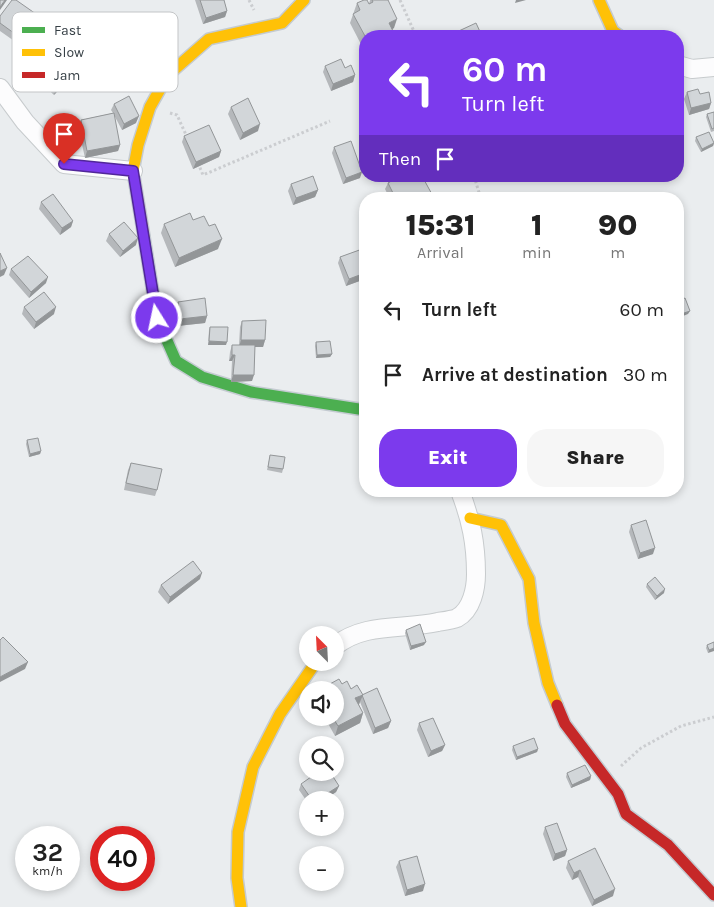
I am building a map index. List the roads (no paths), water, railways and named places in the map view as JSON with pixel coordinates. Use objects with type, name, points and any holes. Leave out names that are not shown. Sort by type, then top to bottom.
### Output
[{"type":"street","points":[[178,66],[208,39],[282,23],[304,0]]},
{"type":"street","points":[[599,0],[614,30]]},
{"type":"street","points":[[684,67],[692,69],[714,67]]},
{"type":"street","points":[[0,88],[25,122],[64,164],[133,171]]},
{"type":"street","points":[[159,92],[150,108],[138,145],[133,171],[157,318],[176,361],[202,377],[251,392],[359,408]]},
{"type":"street","points":[[344,639],[371,629],[433,623],[457,618],[467,608],[476,588],[476,556],[470,518],[462,497]]},
{"type":"street","points":[[470,518],[501,526],[529,578],[534,622],[548,683],[565,724],[618,794],[626,814],[668,845],[714,895]]},
{"type":"street","points":[[241,907],[237,878],[238,832],[253,767],[280,714],[310,671]]}]
